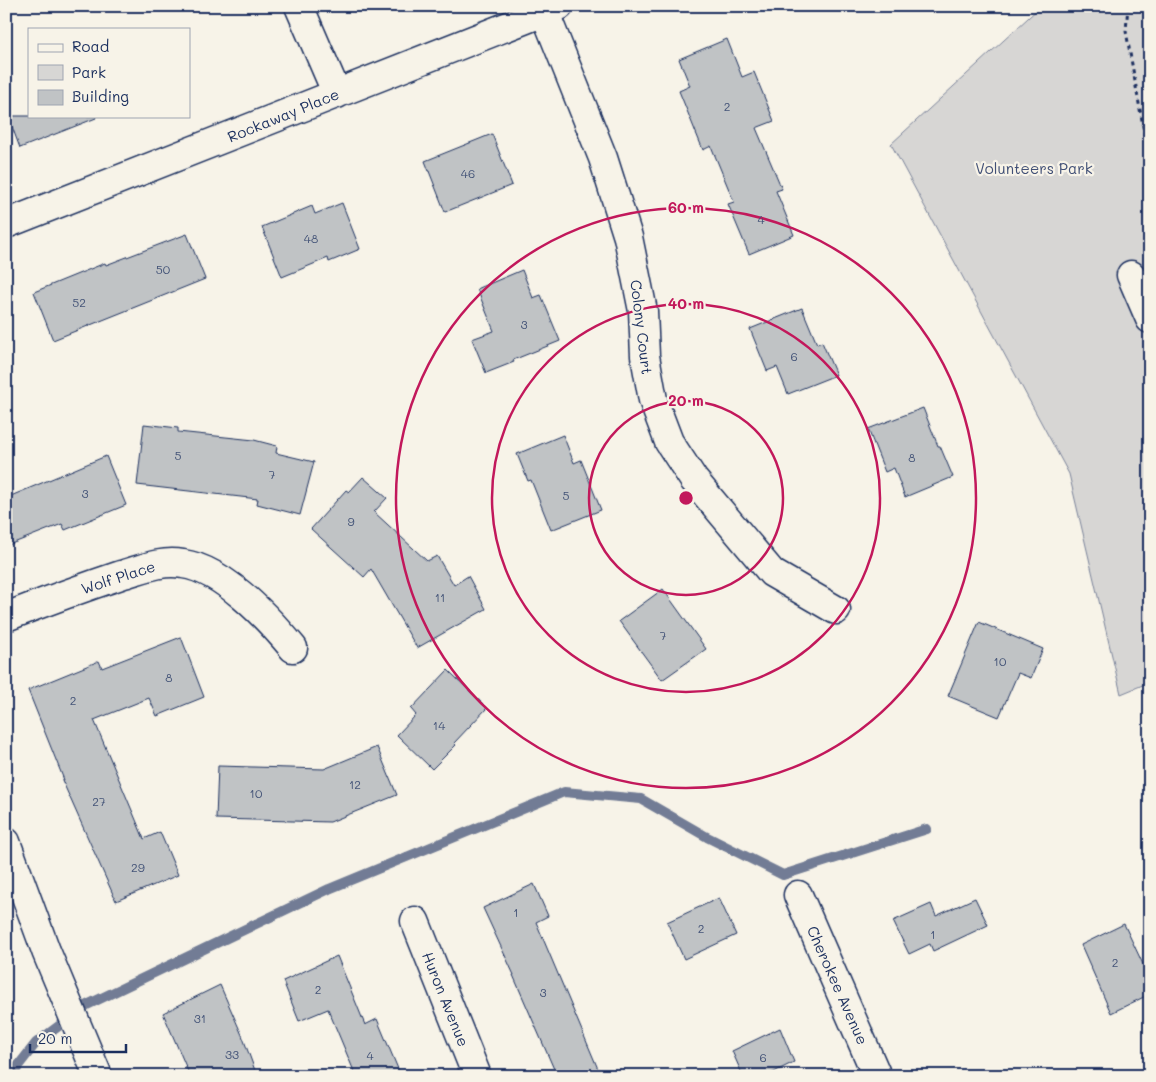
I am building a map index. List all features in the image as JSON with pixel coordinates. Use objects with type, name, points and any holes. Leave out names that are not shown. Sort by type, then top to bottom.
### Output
[{"type":"street","points":[[299,6],[337,94]]},
{"type":"street","name":"Rockaway Place","points":[[6,224],[552,10]]},
{"type":"street","name":"Colony Court","points":[[552,10],[603,158],[628,238],[643,311],[645,356],[653,400],[669,442],[694,480],[772,573],[836,610]]},
{"type":"street","points":[[1131,275],[1150,319]]},
{"type":"street","name":"Wolf Place","points":[[6,617],[84,587],[163,562],[185,564],[206,570],[242,596],[275,626],[293,648]]},
{"type":"street","points":[[6,842],[46,951],[98,1076]]},
{"type":"street","name":"Cherokee Avenue","points":[[798,894],[877,1076]]},
{"type":"street","name":"Huron Avenue","points":[[415,921],[477,1076]]},
{"type":"path","points":[[1128,6],[1126,31],[1150,165]]},
{"type":"green space","name":"Volunteers Park","points":[[1041,6],[1150,6],[1150,682],[1121,694],[1069,474],[891,144]]},
{"type":"building","points":[[727,39],[742,77],[754,72],[774,121],[756,128],[782,189],[776,191],[794,235],[749,254],[728,204],[734,202],[711,146],[703,150],[679,91],[690,86],[679,59]]},
{"type":"building","points":[[8,116],[28,116],[28,118],[96,118],[20,148]]},
{"type":"building","points":[[492,134],[512,185],[445,212],[425,161]]},
{"type":"building","points":[[342,203],[360,249],[329,262],[328,258],[282,277],[262,227],[312,206],[315,214]]},
{"type":"building","points":[[187,234],[205,279],[53,340],[34,292],[105,263],[106,265]]},
{"type":"building","points":[[522,270],[533,298],[541,295],[560,341],[486,373],[472,339],[494,331],[477,289]]},
{"type":"building","points":[[802,308],[817,344],[822,342],[836,375],[788,394],[777,367],[767,371],[750,329]]},
{"type":"building","points":[[923,408],[953,477],[905,497],[894,468],[885,472],[868,429]]},
{"type":"building","points":[[144,424],[178,428],[178,432],[254,440],[277,446],[276,453],[314,462],[300,515],[257,504],[258,499],[137,485]]},
{"type":"building","points":[[563,435],[574,463],[581,460],[601,510],[551,530],[531,480],[528,481],[517,454]]},
{"type":"building","points":[[106,456],[126,505],[65,530],[62,524],[6,546],[6,498]]},
{"type":"building","points":[[363,477],[387,498],[374,512],[427,561],[437,556],[454,585],[468,576],[486,609],[417,648],[371,569],[364,577],[311,529],[346,490],[349,492]]},
{"type":"building","points":[[663,589],[706,649],[662,680],[619,621]]},
{"type":"building","points":[[979,622],[1043,649],[1031,678],[1018,673],[999,717],[948,696]]},
{"type":"building","points":[[181,637],[204,697],[157,716],[149,698],[94,720],[144,839],[160,832],[178,875],[116,901],[62,780],[64,780],[28,690],[99,661],[102,668]]},
{"type":"building","points":[[448,670],[487,708],[454,743],[456,745],[432,769],[397,735],[416,715],[411,709]]},
{"type":"building","points":[[377,747],[397,795],[330,822],[216,819],[218,766],[324,769]]},
{"type":"building","points":[[534,884],[548,916],[536,922],[601,1076],[557,1076],[483,908]]},
{"type":"building","points":[[719,898],[736,935],[684,959],[667,922]]},
{"type":"building","points":[[975,898],[988,925],[933,951],[930,944],[909,954],[893,921],[931,904],[936,916]]},
{"type":"building","points":[[1124,924],[1150,979],[1150,994],[1111,1013],[1081,945]]},
{"type":"building","points":[[337,956],[365,1025],[377,1019],[401,1076],[356,1076],[328,1009],[299,1021],[283,981]]},
{"type":"building","points":[[220,985],[242,1035],[257,1076],[190,1076],[163,1013]]},
{"type":"building","points":[[780,1028],[794,1062],[766,1076],[743,1076],[732,1051]]},
{"type":"waterway","points":[[14,1076],[18,1066],[36,1043],[87,1005],[329,889],[564,792],[641,799],[707,837],[783,875],[927,829]]}]
